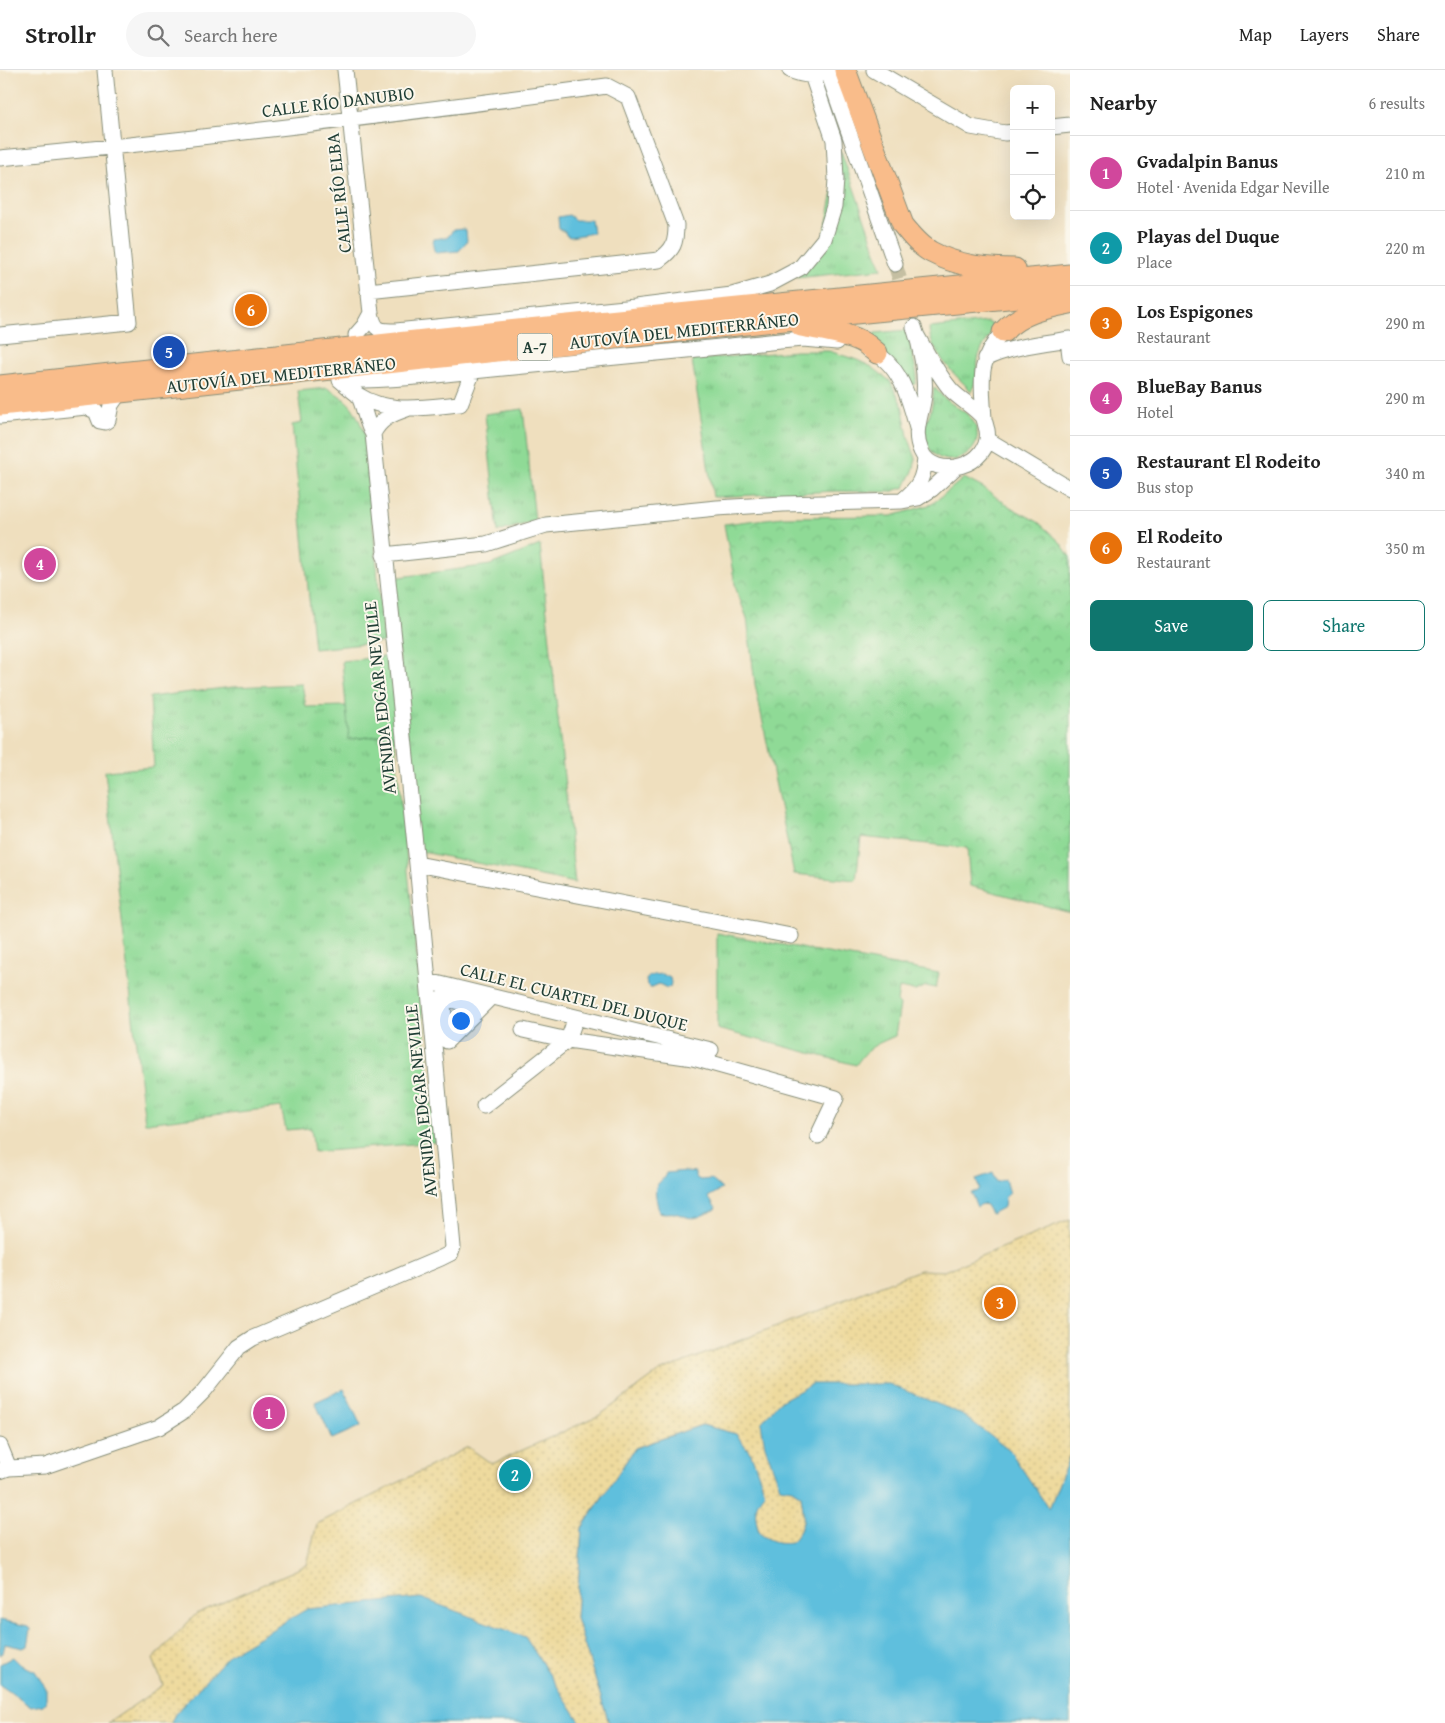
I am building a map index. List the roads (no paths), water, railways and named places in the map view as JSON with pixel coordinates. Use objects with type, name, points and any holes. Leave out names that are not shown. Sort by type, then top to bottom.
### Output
[{"type":"highway","points":[[835,71],[902,225],[917,241],[930,252],[955,262],[979,268],[1028,268],[1069,280]]},
{"type":"highway","name":"AUTOVÍA DEL MEDITERRÁNEO","points":[[0,405],[774,322],[1069,280]]},
{"type":"highway","name":"AUTOVÍA DEL MEDITERRÁNEO","points":[[0,386],[571,324],[1069,280]]},
{"type":"highway","points":[[1002,332],[1017,319],[1033,312],[1070,303]]},
{"type":"highway","points":[[571,324],[650,305]]},
{"type":"highway","points":[[774,322],[827,330],[851,337],[862,342],[877,353]]},
{"type":"highway","points":[[410,330],[508,331]]},
{"type":"highway","points":[[328,350],[356,335]]},
{"type":"highway","points":[[188,385],[235,386],[308,380],[340,380]]},
{"type":"street","points":[[0,335],[129,322],[106,70]]},
{"type":"street","name":"CALLE RÍO ELBA","points":[[345,70],[370,313]]},
{"type":"street","points":[[790,70],[796,73],[812,75],[835,71],[895,264]]},
{"type":"street","points":[[874,70],[971,128],[1010,132]]},
{"type":"street","points":[[370,313],[373,324],[383,331],[410,330],[650,305],[732,295],[770,284],[800,268],[824,239],[834,207],[836,180],[834,140],[812,75]]},
{"type":"street","name":"CALLE RÍO DANUBIO","points":[[0,158],[350,120],[607,86],[628,97],[676,225],[676,239],[670,252],[659,260],[368,291]]},
{"type":"street","points":[[1055,127],[1070,125]]},
{"type":"street","points":[[356,335],[364,326],[370,313]]},
{"type":"street","points":[[902,501],[915,490],[921,481],[925,459],[917,442],[924,376],[916,332],[939,373],[952,391],[984,419]]},
{"type":"street","points":[[1002,332],[1004,340],[1010,345],[1022,348]]},
{"type":"street","points":[[925,459],[946,468],[956,467],[967,465],[983,450],[988,440],[984,419],[982,384],[985,358],[991,346],[1002,332]]},
{"type":"street","points":[[340,380],[370,381],[410,378],[803,339],[824,340],[840,342],[877,353],[894,370],[904,387],[917,428]]},
{"type":"street","points":[[985,358],[993,354],[1069,340],[1070,356]]},
{"type":"street","points":[[373,434],[382,421],[407,409],[460,404],[473,371]]},
{"type":"street","points":[[340,380],[358,395],[376,403],[407,409]]},
{"type":"street","points":[[0,416],[86,407],[96,411],[100,421],[104,422],[108,420],[111,406],[120,392]]},
{"type":"street","name":"AVENIDA EDGAR NEVILLE","points":[[5,1469],[45,1466],[159,1427],[184,1411],[204,1391],[238,1347],[253,1338],[441,1258],[451,1253],[454,1247],[373,434],[368,427],[365,412],[358,395]]},
{"type":"street","points":[[988,440],[1070,489]]},
{"type":"street","points":[[384,555],[486,544],[546,525],[774,504],[902,501],[918,498],[932,489],[956,467]]},
{"type":"street","points":[[417,864],[791,936]]},
{"type":"street","name":"CALLE EL CUARTEL DEL DUQUE","points":[[428,982],[711,1050]]},
{"type":"street","points":[[480,1008],[491,997]]},
{"type":"street","points":[[484,1106],[568,1040],[576,1017]]},
{"type":"street","points":[[524,1030],[568,1040],[694,1058],[836,1098],[818,1136]]},
{"type":"street","points":[[0,1446],[5,1469]]},
{"type":"water","points":[[569,215],[575,220],[591,220],[593,233],[570,237],[566,235],[565,232],[559,229],[558,217]]},
{"type":"water","points":[[463,229],[466,231],[467,241],[459,251],[436,253],[433,246],[434,239],[448,237],[453,230]]},
{"type":"water","points":[[662,974],[670,978],[670,987],[667,988],[659,984],[650,988],[647,985],[646,980],[649,977]]},
{"type":"water","points":[[695,1172],[695,1177],[700,1180],[711,1179],[722,1189],[708,1197],[716,1208],[693,1218],[675,1213],[659,1212],[655,1192],[657,1185],[666,1173]]},
{"type":"water","points":[[993,1173],[997,1182],[1005,1179],[1009,1194],[1005,1197],[1004,1207],[991,1214],[986,1205],[982,1204],[977,1207],[971,1193],[979,1188],[976,1179]]},
{"type":"water","points":[[812,1384],[889,1384],[962,1414],[1010,1451],[1049,1509],[1070,1455],[1070,1723],[609,1723],[576,1618],[582,1528],[635,1448],[702,1425],[736,1434],[751,1454],[765,1492],[756,1507],[756,1521],[759,1533],[774,1541],[782,1543],[791,1542],[802,1526],[803,1509],[801,1495],[792,1489],[780,1487],[765,1446],[761,1423],[779,1402]]},
{"type":"water","points":[[344,1389],[361,1426],[332,1439],[315,1402]]},
{"type":"water","points":[[421,1598],[525,1637],[581,1723],[171,1723],[175,1714],[230,1654],[307,1609]]},
{"type":"water","points":[[0,1620],[28,1626],[30,1629],[27,1646],[23,1648],[5,1644],[3,1653],[0,1655]]},
{"type":"water","points":[[13,1657],[20,1664],[35,1671],[46,1689],[46,1701],[43,1705],[31,1707],[0,1685],[0,1664]]},
{"type":"tunnel","points":[[895,264],[906,300]]},
{"type":"place","name":"El Rodeito","points":[[251,310]]},
{"type":"place","name":"Restaurant El Rodeito","points":[[169,352]]},
{"type":"place","name":"BlueBay Banus","points":[[40,564]]},
{"type":"place","name":"Los Espigones","points":[[1000,1303]]},
{"type":"place","name":"Gvadalpin Banus","points":[[269,1413]]},
{"type":"place","name":"Playas del Duque","points":[[515,1475]]}]
